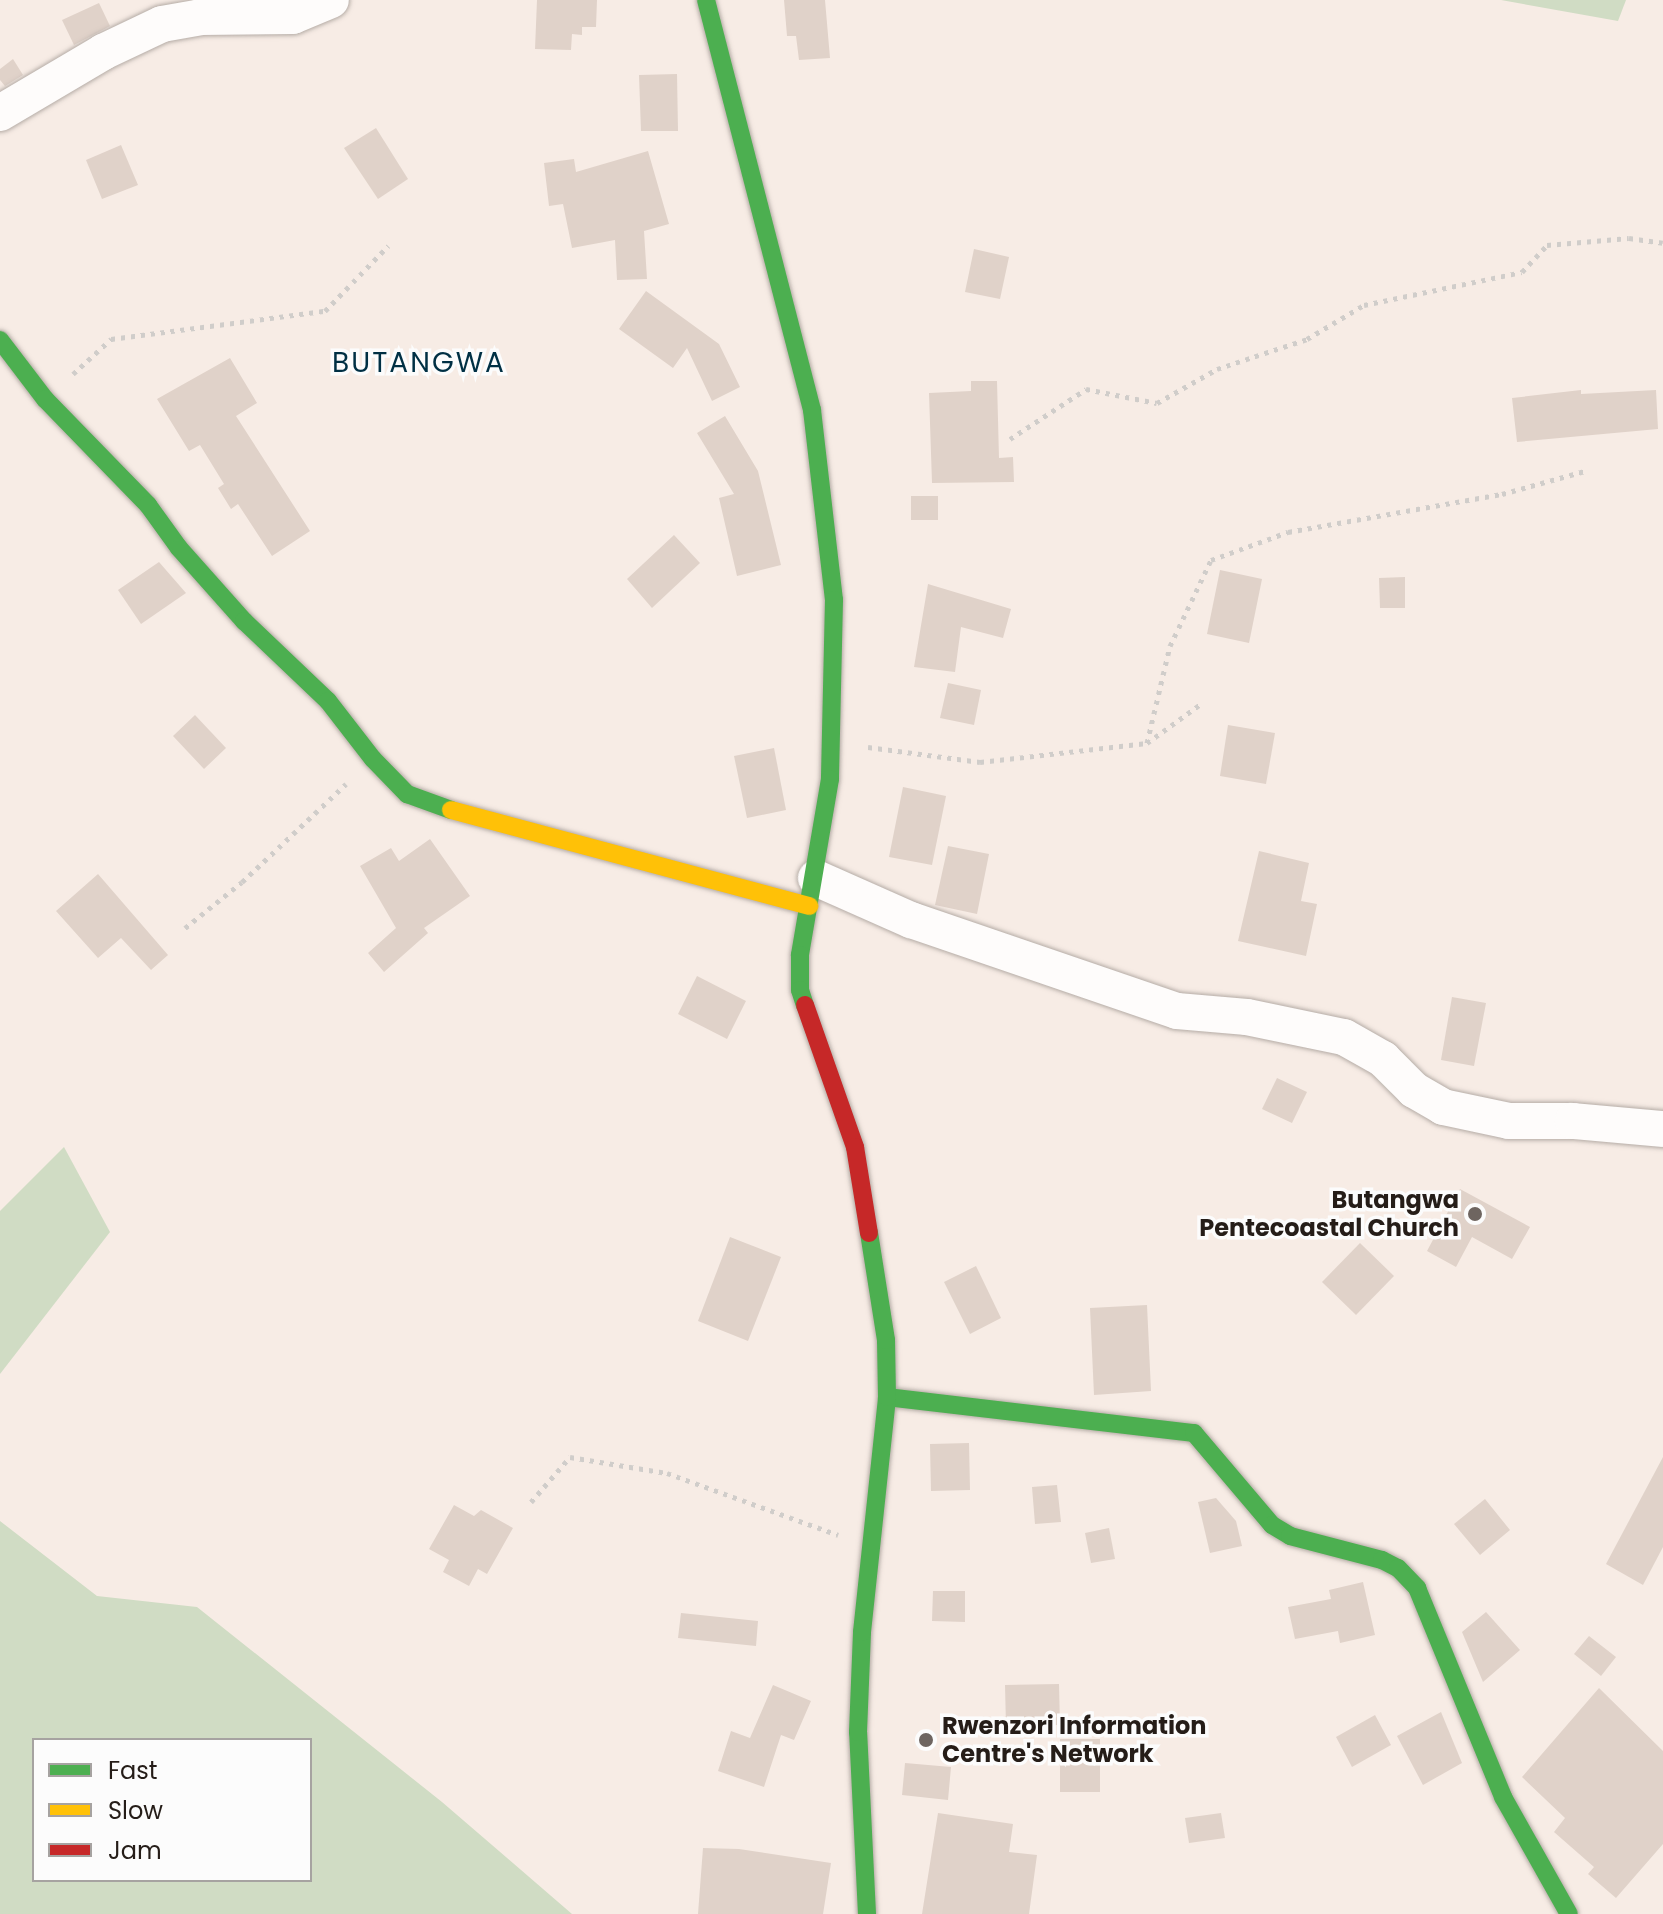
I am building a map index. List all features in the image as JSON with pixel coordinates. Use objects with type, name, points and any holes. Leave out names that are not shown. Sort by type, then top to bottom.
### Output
[{"type":"street","points":[[0,113],[103,52],[162,24],[200,17],[293,16],[331,0]]},
{"type":"street","points":[[706,0],[812,410],[834,600],[830,779],[800,955],[800,990],[855,1147],[879,1278],[886,1340],[887,1397],[862,1632],[858,1732],[867,1914]]},
{"type":"street","points":[[0,340],[45,399],[148,505],[179,548],[244,621],[328,701],[373,759],[407,794],[421,801],[813,892],[911,920],[1177,1011],[1247,1017],[1344,1037],[1383,1059],[1414,1090],[1443,1107],[1509,1121],[1573,1121],[1663,1129]]},
{"type":"street","points":[[887,1397],[1194,1433],[1272,1525],[1290,1536],[1382,1560],[1398,1568],[1417,1588],[1503,1797],[1569,1914]]},
{"type":"path","points":[[1010,439],[1086,389],[1157,403],[1217,369],[1307,339],[1364,305],[1522,272],[1547,245],[1629,238],[1663,243]]},
{"type":"path","points":[[45,399],[111,339],[325,311],[388,246]]},
{"type":"path","points":[[1147,743],[1170,646],[1211,560],[1288,532],[1502,494],[1585,471]]},
{"type":"path","points":[[831,742],[980,762],[1147,743],[1202,703]]},
{"type":"path","points":[[185,928],[242,882],[373,759]]},
{"type":"path","points":[[531,1502],[570,1457],[667,1473],[873,1548]]},
{"type":"green space","points":[[1501,0],[1626,0],[1618,21]]},
{"type":"green space","points":[[64,1147],[110,1232],[0,1374],[0,1211]]},
{"type":"green space","points":[[0,1521],[97,1596],[197,1607],[442,1802],[572,1914],[0,1914]]},
{"type":"building","points":[[537,0],[597,0],[596,27],[582,27],[582,35],[572,34],[571,50],[535,49]]},
{"type":"building","points":[[784,0],[825,0],[830,58],[799,60],[796,36],[787,36]]},
{"type":"building","points":[[99,3],[110,26],[74,45],[62,20]]},
{"type":"building","points":[[13,59],[23,75],[5,86],[0,80],[0,69]]},
{"type":"building","points":[[677,74],[678,131],[641,131],[639,75]]},
{"type":"building","points":[[376,128],[408,179],[378,199],[344,148]]},
{"type":"building","points":[[121,145],[138,185],[102,199],[86,160]]},
{"type":"building","points":[[648,151],[669,224],[644,231],[647,279],[617,280],[615,240],[572,248],[563,204],[549,206],[544,163],[574,159],[576,172]]},
{"type":"building","points":[[974,249],[1009,257],[1000,299],[965,292]]},
{"type":"building","points":[[646,291],[719,344],[740,387],[712,401],[687,348],[673,368],[619,329]]},
{"type":"building","points":[[230,358],[257,403],[236,416],[310,531],[272,556],[238,504],[231,509],[218,488],[224,484],[200,445],[189,451],[157,399]]},
{"type":"building","points":[[971,381],[997,381],[999,458],[1013,457],[1014,482],[932,483],[929,393],[971,391]]},
{"type":"building","points":[[1581,390],[1581,394],[1656,390],[1658,429],[1517,442],[1512,398]]},
{"type":"building","points":[[725,416],[758,471],[781,565],[737,576],[719,498],[734,494],[697,433]]},
{"type":"building","points":[[911,496],[938,496],[938,520],[911,520]]},
{"type":"building","points":[[674,535],[700,563],[652,608],[627,579]]},
{"type":"building","points":[[159,562],[186,593],[141,624],[118,590]]},
{"type":"building","points":[[1220,570],[1262,579],[1249,643],[1207,634]]},
{"type":"building","points":[[1405,577],[1405,608],[1380,608],[1379,578]]},
{"type":"building","points":[[928,584],[1011,609],[1003,638],[961,627],[955,672],[914,667]]},
{"type":"building","points":[[948,683],[981,690],[974,725],[940,718]]},
{"type":"building","points":[[195,715],[226,748],[204,769],[173,736]]},
{"type":"building","points":[[1228,725],[1275,733],[1266,784],[1220,776]]},
{"type":"building","points":[[774,748],[786,810],[747,818],[734,756]]},
{"type":"building","points":[[903,787],[946,796],[932,865],[889,857]]},
{"type":"building","points":[[430,839],[470,896],[424,928],[428,933],[384,972],[368,953],[396,928],[360,866],[391,848],[399,861]]},
{"type":"building","points":[[948,846],[989,854],[977,914],[935,905]]},
{"type":"building","points":[[1259,851],[1309,863],[1301,901],[1317,904],[1306,956],[1238,941]]},
{"type":"building","points":[[98,874],[168,955],[151,970],[121,938],[98,958],[56,911]]},
{"type":"building","points":[[697,976],[746,1001],[727,1039],[678,1014]]},
{"type":"building","points":[[1452,997],[1486,1003],[1474,1066],[1441,1060]]},
{"type":"building","points":[[1277,1078],[1307,1092],[1292,1123],[1262,1109]]},
{"type":"building","points":[[1460,1189],[1530,1227],[1512,1259],[1472,1237],[1456,1267],[1427,1251]]},
{"type":"building","points":[[730,1237],[781,1257],[748,1341],[698,1321]]},
{"type":"building","points":[[1360,1243],[1394,1276],[1356,1315],[1322,1282]]},
{"type":"building","points":[[976,1266],[1001,1318],[970,1334],[944,1282]]},
{"type":"building","points":[[1147,1305],[1151,1391],[1094,1395],[1090,1308]]},
{"type":"building","points":[[969,1443],[970,1490],[931,1491],[930,1444]]},
{"type":"building","points":[[1663,1457],[1663,1547],[1643,1585],[1606,1564]]},
{"type":"building","points":[[1057,1485],[1061,1522],[1035,1524],[1032,1487]]},
{"type":"building","points":[[1216,1498],[1236,1521],[1242,1546],[1210,1553],[1198,1502]]},
{"type":"building","points":[[1485,1499],[1510,1530],[1480,1555],[1454,1524]]},
{"type":"building","points":[[454,1505],[474,1516],[481,1510],[513,1528],[487,1574],[478,1569],[469,1586],[443,1572],[449,1560],[429,1549]]},
{"type":"building","points":[[1109,1528],[1115,1559],[1091,1563],[1085,1533]]},
{"type":"building","points":[[1363,1582],[1375,1635],[1340,1643],[1338,1631],[1295,1639],[1288,1607],[1331,1599],[1329,1590]]},
{"type":"building","points":[[933,1591],[965,1591],[965,1622],[932,1621]]},
{"type":"building","points":[[1486,1612],[1520,1650],[1483,1682],[1462,1632]]},
{"type":"building","points":[[681,1613],[758,1621],[756,1646],[678,1638]]},
{"type":"building","points":[[1589,1636],[1616,1657],[1601,1676],[1574,1654]]},
{"type":"building","points":[[1059,1684],[1060,1725],[1006,1726],[1005,1685]]},
{"type":"building","points":[[773,1685],[811,1701],[794,1740],[781,1735],[764,1787],[718,1771],[731,1731],[750,1738]]},
{"type":"building","points":[[1599,1688],[1663,1751],[1663,1844],[1616,1898],[1588,1874],[1594,1867],[1554,1832],[1565,1818],[1522,1777]]},
{"type":"building","points":[[1441,1712],[1462,1763],[1423,1785],[1397,1736]]},
{"type":"building","points":[[1375,1715],[1391,1745],[1352,1767],[1336,1737]]},
{"type":"building","points":[[1060,1739],[1100,1739],[1100,1792],[1060,1792]]},
{"type":"building","points":[[905,1763],[951,1767],[948,1800],[902,1795]]},
{"type":"building","points":[[938,1813],[1013,1824],[1009,1852],[1037,1855],[1029,1914],[922,1914]]},
{"type":"building","points":[[1221,1813],[1225,1838],[1189,1843],[1185,1818]]},
{"type":"building","points":[[703,1848],[739,1849],[831,1863],[823,1914],[698,1914]]},
{"type":"traffic: fast","points":[[706,0],[812,410],[834,600],[830,779],[800,955],[800,990],[805,1005]]},
{"type":"traffic: fast","points":[[0,340],[45,399],[148,505],[179,548],[244,621],[328,701],[373,759],[407,794],[451,810]]},
{"type":"traffic: fast","points":[[867,1914],[858,1732],[862,1632],[887,1397],[886,1340],[869,1233]]},
{"type":"traffic: fast","points":[[887,1397],[1194,1433],[1272,1525],[1290,1536],[1382,1560],[1398,1568],[1417,1588],[1503,1797],[1569,1914]]},
{"type":"traffic: slow","points":[[451,810],[809,906]]},
{"type":"traffic: jam","points":[[805,1005],[855,1147],[869,1233]]},
{"type":"place","name":"Butangwa Pentecoastal Church","points":[[1475,1214]]},
{"type":"place","name":"Rwenzori Information Centre's Network","points":[[926,1740]]},
{"type":"district","name":"BUTANGWA","points":[[419,363]]}]
